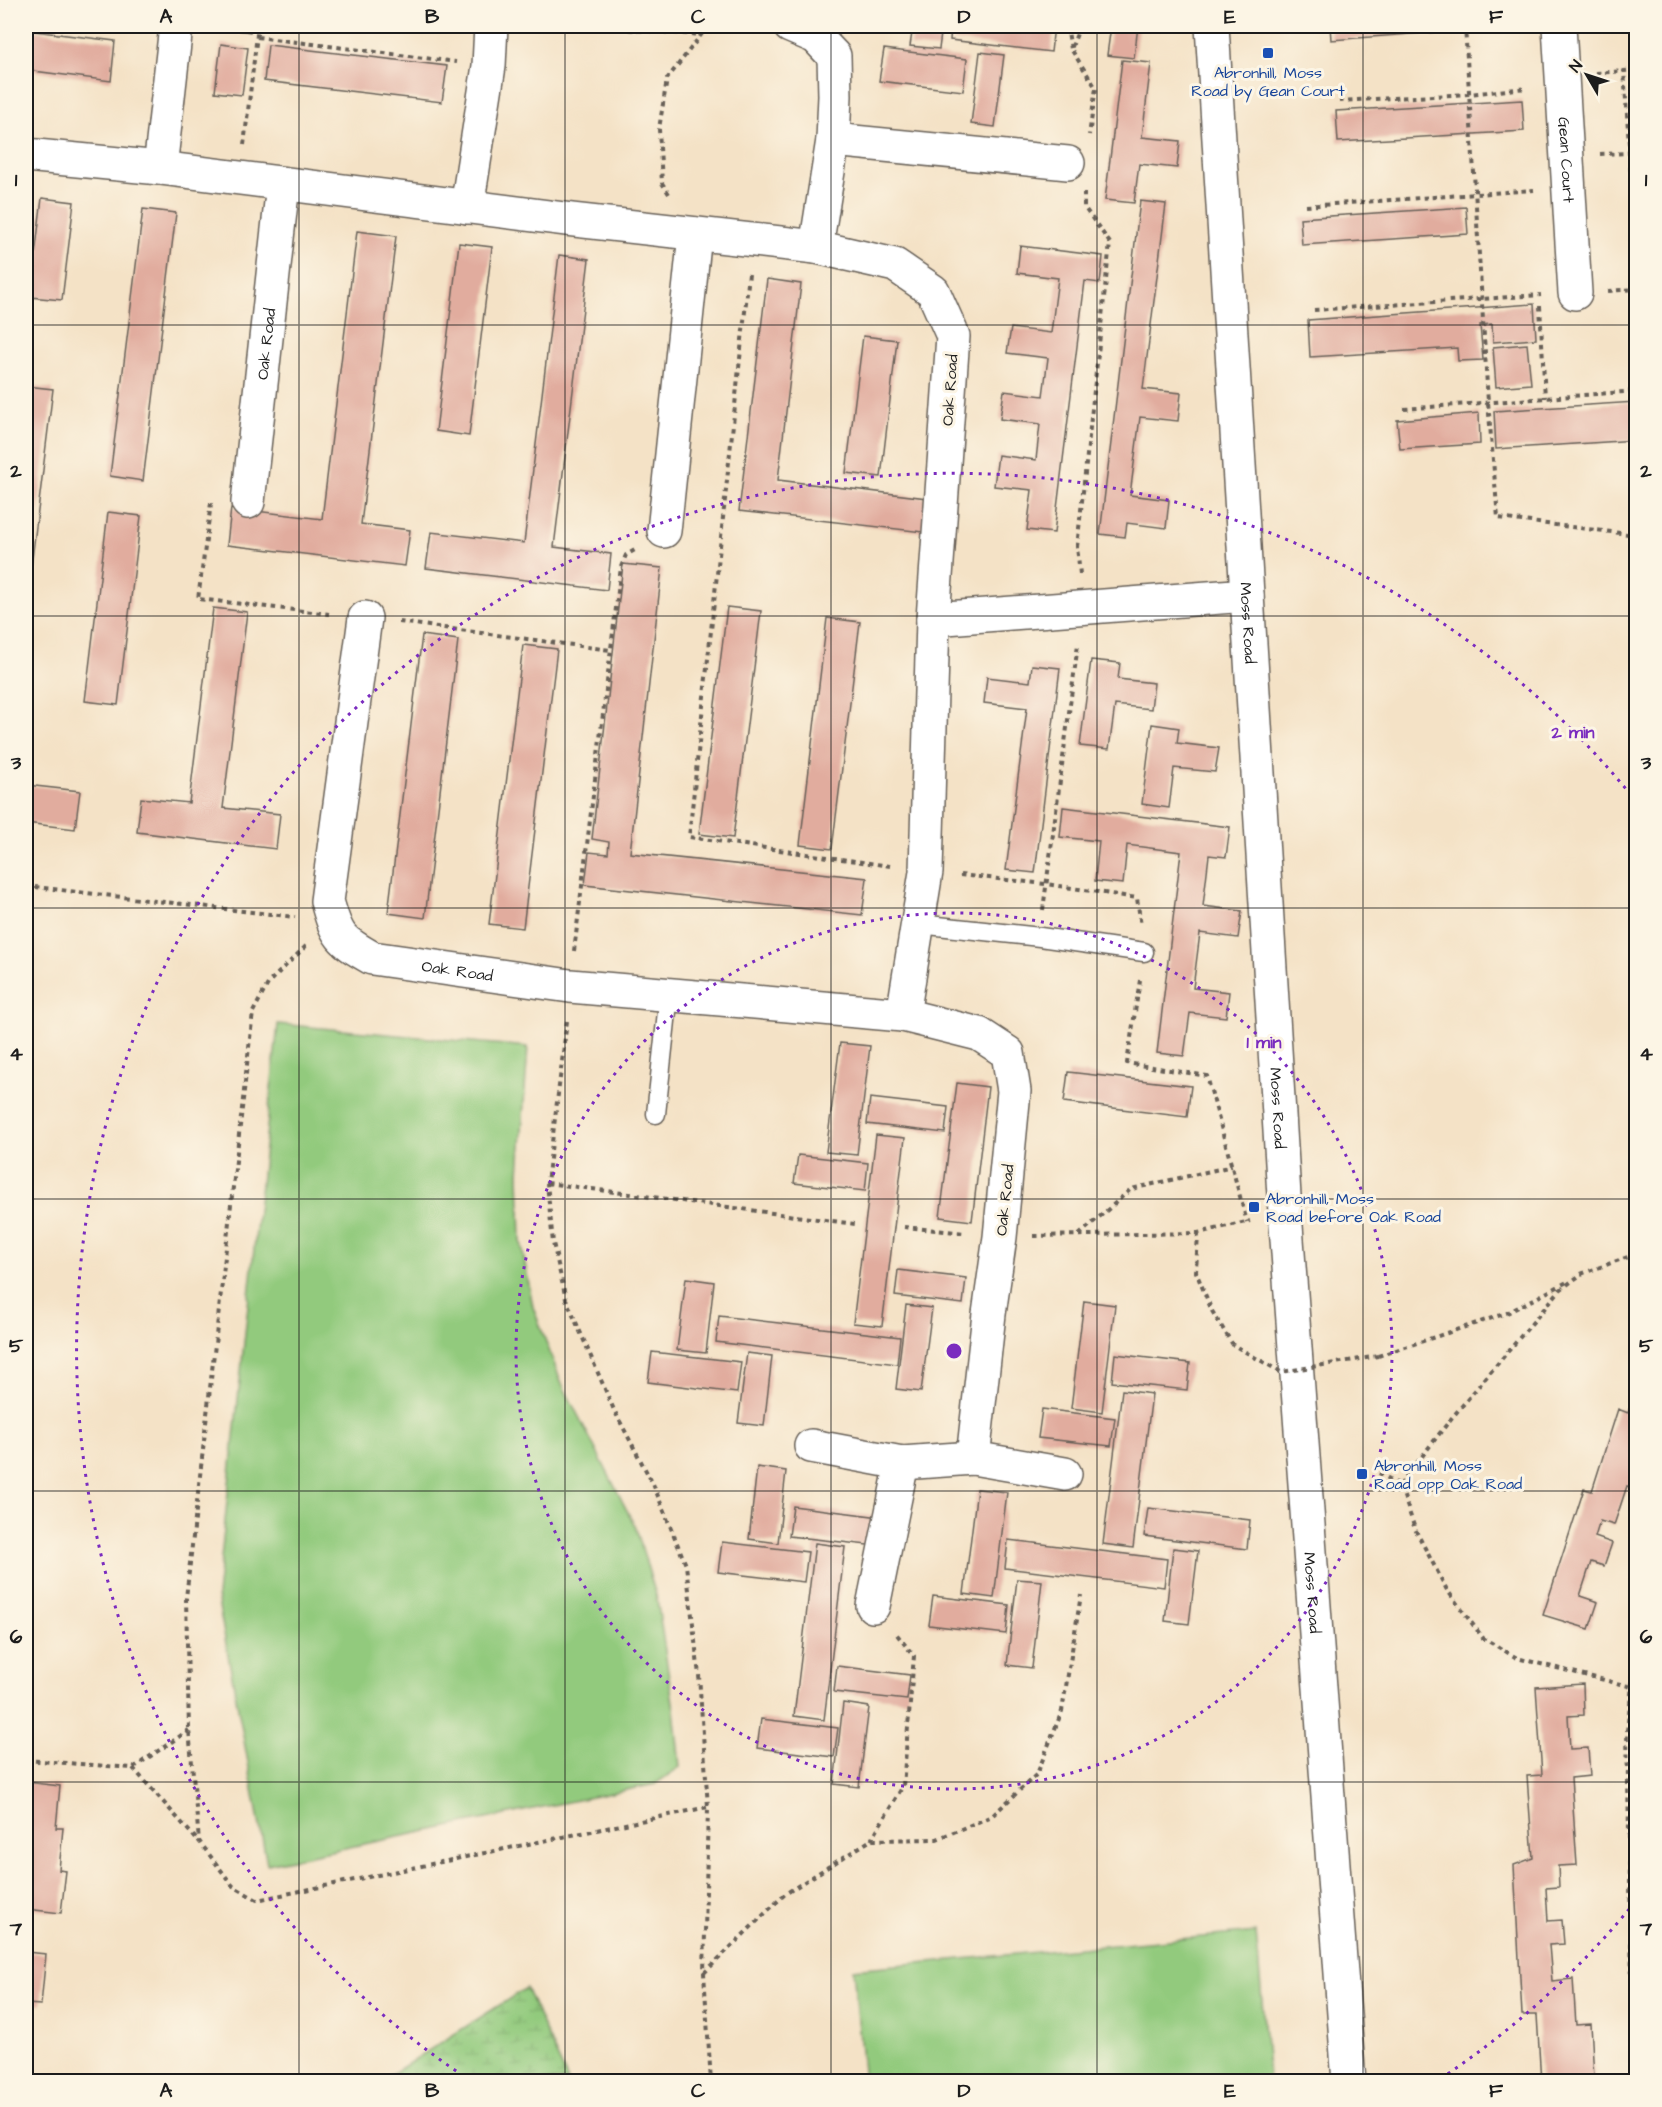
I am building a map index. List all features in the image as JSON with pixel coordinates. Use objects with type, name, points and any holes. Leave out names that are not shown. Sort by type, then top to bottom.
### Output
[{"type":"street","points":[[160,168],[176,26]]},
{"type":"street","points":[[467,207],[489,66],[491,26]]},
{"type":"street","points":[[790,26],[816,37],[834,56],[833,140],[816,247]]},
{"type":"street","name":"Moss Road","points":[[1212,26],[1285,1212],[1349,2082]]},
{"type":"street","name":"Gean Court","points":[[1559,26],[1575,293]]},
{"type":"street","points":[[833,140],[1080,163]]},
{"type":"street","name":"Oak Road","points":[[26,155],[160,168],[467,207],[816,247],[895,265],[933,291],[953,336],[933,619],[926,872],[903,1015]]},
{"type":"street","name":"Oak Road","points":[[248,502],[283,184]]},
{"type":"street","points":[[664,531],[695,234]]},
{"type":"street","points":[[933,619],[1247,595]]},
{"type":"street","name":"Oak Road","points":[[365,618],[327,901],[326,930],[372,958],[570,986],[903,1015],[979,1034],[1008,1053],[1014,1091],[1000,1236],[973,1458]]},
{"type":"street","points":[[811,1446],[902,1463],[973,1458],[1065,1474]]},
{"type":"street","points":[[873,1606],[902,1463]]},
{"type":"lane","points":[[919,924],[1040,937],[1144,952]]},
{"type":"lane","points":[[656,1114],[669,993]]},
{"type":"path","points":[[239,178],[258,26]]},
{"type":"path","points":[[584,26],[701,34]]},
{"type":"path","points":[[695,234],[662,183],[659,129],[667,79],[708,26]]},
{"type":"path","points":[[1040,937],[1084,607],[1077,547],[1110,243],[1084,207],[1080,163],[1096,88],[1071,49],[1067,26]]},
{"type":"path","points":[[1071,49],[1080,26]]},
{"type":"path","points":[[1465,26],[1488,402],[1498,518],[1636,535]]},
{"type":"path","points":[[257,37],[489,66]]},
{"type":"path","points":[[1636,70],[1624,71],[1636,246]]},
{"type":"path","points":[[1339,101],[1469,94],[1547,86],[1563,82]]},
{"type":"path","points":[[1306,206],[1568,188]]},
{"type":"path","points":[[752,240],[689,837],[926,872],[1046,884],[1137,898],[1144,952],[1127,1063],[1207,1076],[1247,1221]]},
{"type":"path","points":[[1314,309],[1636,289]]},
{"type":"path","points":[[1540,296],[1545,398]]},
{"type":"path","points":[[1404,409],[1636,391]]},
{"type":"path","points":[[664,531],[626,555],[621,567],[547,1183],[553,1243],[566,1299],[614,1410],[653,1484],[686,1565],[699,1675],[708,1807],[704,1973],[711,2082]]},
{"type":"path","points":[[26,886],[310,918],[326,930],[269,982],[253,1012],[186,1598],[189,1730],[199,1841]]},
{"type":"path","points":[[1078,1235],[1131,1189],[1232,1166]]},
{"type":"path","points":[[547,1183],[855,1224]]},
{"type":"path","points":[[904,1227],[1000,1236],[1198,1233],[1285,1212]]},
{"type":"path","points":[[1198,1233],[1196,1272],[1212,1311],[1233,1345],[1281,1372],[1378,1356],[1507,1313],[1583,1274],[1636,1254]]},
{"type":"path","points":[[1400,1485],[1450,1420],[1560,1290],[1583,1274]]},
{"type":"path","points":[[1379,1473],[1400,1485],[1415,1529],[1447,1590],[1483,1638],[1517,1658],[1634,1688]]},
{"type":"path","points":[[871,1840],[937,1839],[992,1816],[1037,1774],[1062,1711],[1081,1595]]},
{"type":"path","points":[[704,1973],[785,1894],[871,1840],[903,1786],[914,1656],[873,1606]]},
{"type":"path","points":[[1634,2082],[1627,1731],[1634,1688],[1636,1648]]},
{"type":"path","points":[[26,1760],[133,1768],[189,1730]]},
{"type":"path","points":[[133,1768],[199,1841],[233,1886],[257,1900],[708,1807]]},
{"type":"green space","points":[[278,1024],[528,1047],[519,1174],[521,1242],[533,1307],[561,1382],[636,1528],[657,1599],[674,1709],[680,1767],[655,1784],[267,1864],[217,1596]]},
{"type":"green space","points":[[1256,1932],[1269,2081],[864,2081],[853,1969]]},
{"type":"green space","points":[[526,1988],[568,2081],[381,2081]]},
{"type":"building","points":[[223,26],[251,26],[250,32],[223,28]]},
{"type":"building","points":[[913,26],[942,26],[939,49],[910,46]]},
{"type":"building","points":[[951,26],[1054,26],[1051,52],[950,40]]},
{"type":"building","points":[[1111,26],[1138,26],[1134,58],[1107,55]]},
{"type":"building","points":[[1330,26],[1464,26],[1464,30],[1331,40]]},
{"type":"building","points":[[1474,26],[1503,26],[1503,27],[1474,29]]},
{"type":"building","points":[[26,30],[115,41],[111,81],[26,70]]},
{"type":"building","points":[[221,44],[248,48],[242,95],[215,92]]},
{"type":"building","points":[[268,45],[447,66],[442,102],[264,81]]},
{"type":"building","points":[[884,49],[967,59],[963,91],[879,81]]},
{"type":"building","points":[[980,52],[1004,55],[995,127],[971,124]]},
{"type":"building","points":[[1122,60],[1151,63],[1142,137],[1180,141],[1177,168],[1139,164],[1134,203],[1105,200]]},
{"type":"building","points":[[1522,100],[1524,131],[1338,142],[1336,111]]},
{"type":"building","points":[[42,198],[74,202],[62,300],[30,297]]},
{"type":"building","points":[[1140,201],[1166,204],[1143,389],[1181,393],[1178,421],[1140,417],[1130,495],[1169,500],[1166,528],[1127,523],[1125,537],[1100,534]]},
{"type":"building","points":[[1466,207],[1468,234],[1302,245],[1300,218]]},
{"type":"building","points":[[143,209],[176,213],[143,481],[110,476]]},
{"type":"building","points":[[357,231],[396,236],[361,524],[410,530],[405,566],[227,545],[231,508],[322,519]]},
{"type":"building","points":[[459,243],[492,247],[469,436],[436,431]]},
{"type":"building","points":[[1020,246],[1103,256],[1100,283],[1085,281],[1054,533],[1027,530],[1032,490],[994,486],[998,455],[1036,460],[1040,424],[1000,419],[1004,391],[1043,396],[1048,358],[1007,353],[1011,328],[1051,333],[1058,278],[1017,273]]},
{"type":"building","points":[[559,255],[589,259],[554,547],[611,554],[607,590],[426,568],[431,532],[524,543]]},
{"type":"building","points":[[767,279],[801,284],[778,480],[927,498],[923,532],[739,511]]},
{"type":"building","points":[[1534,304],[1536,339],[1493,342],[1492,324],[1480,325],[1483,360],[1458,361],[1457,348],[1310,357],[1308,320]]},
{"type":"building","points":[[863,336],[897,340],[881,477],[846,473]]},
{"type":"building","points":[[1527,344],[1531,384],[1496,387],[1493,347]]},
{"type":"building","points":[[26,386],[53,389],[27,600],[26,599]]},
{"type":"building","points":[[1636,402],[1636,440],[1496,449],[1494,411]]},
{"type":"building","points":[[1479,413],[1480,444],[1400,449],[1397,420]]},
{"type":"building","points":[[108,512],[141,516],[118,705],[85,701]]},
{"type":"building","points":[[623,564],[662,568],[630,853],[867,878],[862,915],[585,885],[589,852],[608,854],[609,842],[592,839]]},
{"type":"building","points":[[727,607],[761,611],[733,838],[699,834]]},
{"type":"building","points":[[213,608],[247,612],[223,808],[280,814],[276,849],[137,832],[141,798],[189,803]]},
{"type":"building","points":[[827,618],[860,622],[832,849],[800,845]]},
{"type":"building","points":[[422,635],[458,640],[425,918],[388,913]]},
{"type":"building","points":[[523,645],[557,649],[523,928],[489,924]]},
{"type":"building","points":[[1091,660],[1120,663],[1118,679],[1154,683],[1151,709],[1115,705],[1109,749],[1080,746]]},
{"type":"building","points":[[1032,665],[1060,668],[1035,873],[1006,870],[1027,708],[984,703],[987,677],[1030,682]]},
{"type":"building","points":[[1152,724],[1179,728],[1177,743],[1219,748],[1215,772],[1174,768],[1169,808],[1142,804]]},
{"type":"building","points":[[26,785],[80,791],[75,829],[26,823]]},
{"type":"building","points":[[1063,807],[1230,827],[1226,857],[1209,855],[1203,906],[1242,911],[1238,938],[1200,933],[1193,988],[1229,992],[1226,1017],[1190,1013],[1184,1056],[1157,1053],[1181,852],[1127,845],[1123,884],[1095,881],[1099,841],[1060,837]]},
{"type":"building","points":[[840,1043],[870,1046],[857,1155],[826,1152]]},
{"type":"building","points":[[1068,1072],[1191,1086],[1187,1117],[1064,1102]]},
{"type":"building","points":[[957,1083],[988,1087],[972,1221],[940,1217]]},
{"type":"building","points":[[870,1098],[948,1107],[945,1133],[867,1124]]},
{"type":"building","points":[[876,1135],[905,1138],[882,1326],[853,1323]]},
{"type":"building","points":[[798,1155],[868,1163],[865,1191],[794,1183]]},
{"type":"building","points":[[898,1270],[966,1278],[963,1304],[895,1296]]},
{"type":"building","points":[[686,1278],[714,1282],[706,1353],[677,1350]]},
{"type":"building","points":[[1084,1301],[1115,1305],[1102,1412],[1071,1408]]},
{"type":"building","points":[[906,1305],[932,1308],[921,1392],[896,1389]]},
{"type":"building","points":[[719,1316],[900,1337],[897,1364],[716,1342]]},
{"type":"building","points":[[652,1352],[741,1362],[737,1393],[648,1382]]},
{"type":"building","points":[[747,1353],[772,1356],[764,1426],[738,1423]]},
{"type":"building","points":[[1115,1354],[1190,1363],[1187,1390],[1112,1382]]},
{"type":"building","points":[[1636,1389],[1636,1443],[1631,1457],[1636,1459],[1636,1488],[1627,1486],[1614,1525],[1600,1521],[1595,1537],[1612,1543],[1604,1566],[1591,1562],[1580,1596],[1598,1602],[1589,1629],[1543,1615],[1584,1489],[1592,1491],[1618,1409],[1628,1413]]},
{"type":"building","points":[[1122,1390],[1152,1394],[1133,1548],[1103,1544]]},
{"type":"building","points":[[1042,1409],[1115,1418],[1111,1446],[1038,1438]]},
{"type":"building","points":[[757,1467],[786,1471],[778,1543],[749,1539]]},
{"type":"building","points":[[977,1489],[1007,1492],[994,1598],[964,1594]]},
{"type":"building","points":[[793,1506],[888,1518],[885,1547],[789,1536]]},
{"type":"building","points":[[1148,1508],[1250,1520],[1247,1549],[1144,1536]]},
{"type":"building","points":[[1008,1540],[1167,1559],[1164,1587],[1005,1568]]},
{"type":"building","points":[[722,1542],[808,1552],[804,1582],[718,1572]]},
{"type":"building","points":[[815,1543],[845,1547],[824,1720],[794,1716]]},
{"type":"building","points":[[1173,1548],[1198,1551],[1189,1624],[1165,1621]]},
{"type":"building","points":[[1017,1579],[1042,1581],[1032,1668],[1007,1665]]},
{"type":"building","points":[[933,1596],[1009,1605],[1006,1634],[929,1625]]},
{"type":"building","points":[[837,1666],[910,1675],[907,1700],[834,1692]]},
{"type":"building","points":[[1583,1684],[1584,1715],[1568,1716],[1570,1749],[1588,1748],[1590,1776],[1571,1778],[1577,1865],[1558,1866],[1559,1887],[1546,1888],[1548,1921],[1562,1920],[1564,1944],[1549,1945],[1552,1981],[1573,1979],[1576,2025],[1591,2024],[1594,2078],[1572,2079],[1572,2082],[1541,2082],[1537,2015],[1522,2015],[1514,1865],[1533,1858],[1527,1776],[1542,1775],[1536,1687]]},
{"type":"building","points":[[843,1703],[869,1707],[859,1787],[834,1784]]},
{"type":"building","points":[[761,1719],[838,1728],[834,1757],[757,1748]]},
{"type":"building","points":[[26,1782],[60,1786],[56,1828],[63,1828],[59,1870],[66,1871],[61,1913],[26,1909]]},
{"type":"building","points":[[26,1952],[46,1954],[41,2005],[26,2004]]},
{"type":"place","name":"Abronhill, Moss Road by Gean Court","points":[[1268,53]]},
{"type":"place","name":"Abronhill, Moss Road before Oak Road","points":[[1254,1207]]},
{"type":"place","name":"Abronhill, Moss Road opp Oak Road","points":[[1362,1474]]}]
